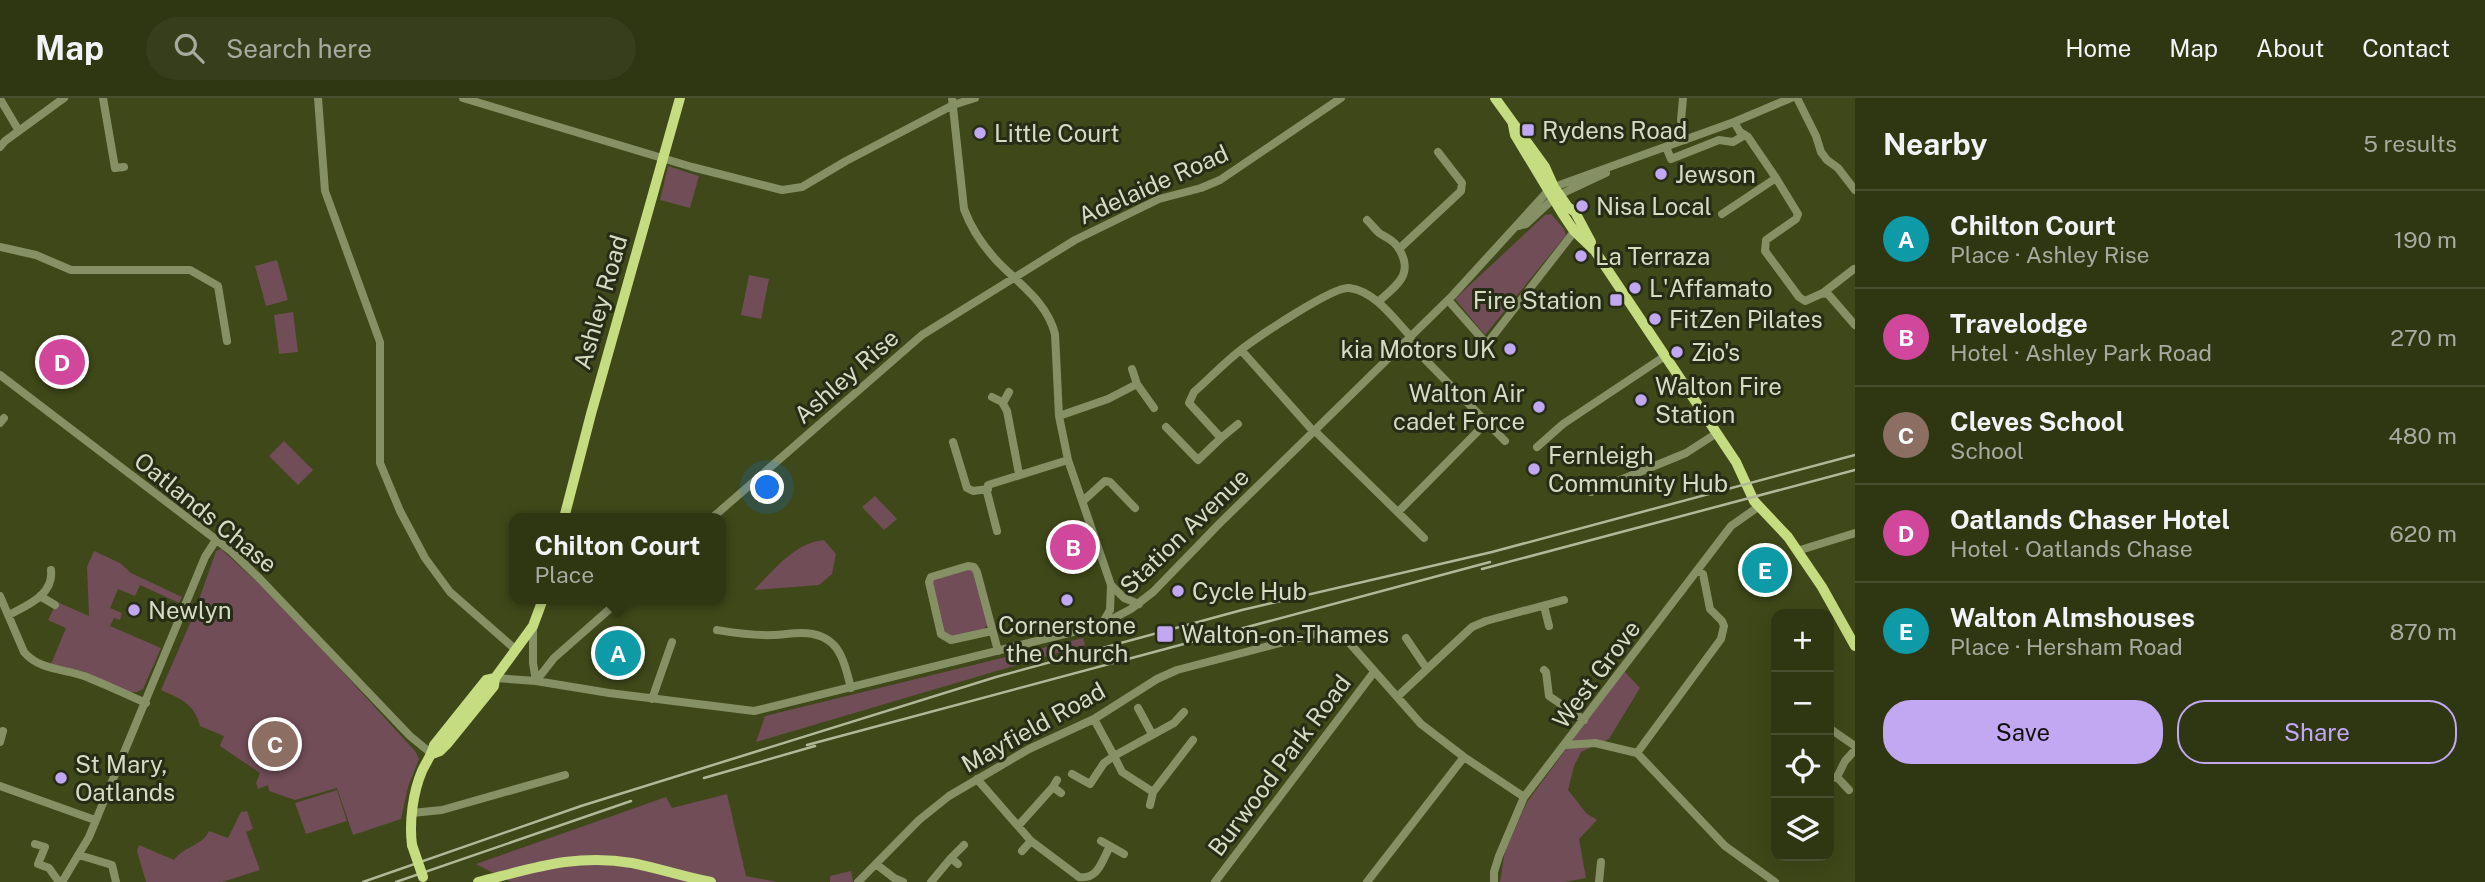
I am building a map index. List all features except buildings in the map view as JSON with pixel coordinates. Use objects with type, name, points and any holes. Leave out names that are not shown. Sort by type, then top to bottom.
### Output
[{"type":"main road","name":"Ashley Road","points":[[565,513],[680,98]]},
{"type":"main road","points":[[1494,98],[1513,125],[1516,135],[1544,180],[1717,433],[1746,480],[1758,507],[1777,523],[1797,551],[1830,609]]},
{"type":"main road","points":[[424,880],[412,845],[412,813],[421,774],[434,745],[486,680],[495,678],[533,626],[541,604]]},
{"type":"main road","points":[[1834,616],[1855,646]]},
{"type":"main road","points":[[478,882],[500,879],[551,863],[595,860],[630,863],[711,882]]},
{"type":"street","points":[[0,147],[64,98]]},
{"type":"street","points":[[103,98],[115,168],[124,167]]},
{"type":"street","points":[[318,98],[325,191],[380,342],[380,463],[419,547],[450,592],[515,649]]},
{"type":"street","points":[[463,98],[662,158],[782,190],[802,187],[953,102],[975,98]]},
{"type":"street","name":"Adelaide Road","points":[[1015,278],[1075,240],[1159,198],[1201,188],[1220,180],[1341,98]]},
{"type":"street","points":[[1683,98],[1681,120],[1685,140]]},
{"type":"street","points":[[1554,193],[1605,174],[1620,164],[1791,98]]},
{"type":"street","points":[[1797,98],[1826,160],[1838,167],[1855,190]]},
{"type":"street","points":[[0,99],[19,131]]},
{"type":"street","points":[[953,102],[964,209],[970,224],[988,249],[1035,298],[1052,324],[1055,334],[1059,416],[1068,460],[1111,585],[1110,610],[1103,623]]},
{"type":"street","points":[[1734,122],[1776,178],[1798,214],[1796,219],[1766,240],[1765,251],[1799,297],[1805,301],[1811,300],[1854,269]]},
{"type":"street","points":[[1666,147],[1671,159],[1719,139],[1733,142],[1745,135]]},
{"type":"street","points":[[1399,249],[1461,191],[1462,183],[1438,152]]},
{"type":"street","points":[[1722,215],[1776,178]]},
{"type":"street","name":"Station Avenue","points":[[495,678],[536,681],[754,711],[1103,623],[1139,604],[1554,193]]},
{"type":"street","points":[[1367,220],[1399,249],[1405,275],[1401,282],[1378,302]]},
{"type":"street","points":[[1448,300],[1485,342],[1489,341],[1578,227]]},
{"type":"street","points":[[0,247],[36,255],[71,270],[190,270],[218,286],[227,341]]},
{"type":"street","name":"Ashley Rise","points":[[718,513],[922,335],[1015,278]]},
{"type":"street","points":[[1221,438],[1192,408],[1189,403],[1191,396],[1241,350],[1314,303],[1343,288],[1351,288],[1378,302],[1505,441]]},
{"type":"street","points":[[1823,293],[1828,294],[1855,324]]},
{"type":"street","points":[[1241,350],[1315,431],[1424,538]]},
{"type":"street","points":[[1537,447],[1560,426],[1665,356]]},
{"type":"street","points":[[1132,369],[1137,384],[1154,408]]},
{"type":"street","name":"Oatlands Chase","points":[[0,375],[216,540],[260,579],[410,736],[432,754]]},
{"type":"street","points":[[1059,416],[1108,399],[1137,384]]},
{"type":"street","points":[[1003,404],[1009,393]]},
{"type":"street","points":[[992,397],[1003,404],[1007,411],[1019,474]]},
{"type":"street","points":[[1398,512],[1486,423]]},
{"type":"street","points":[[1166,427],[1198,460],[1238,424]]},
{"type":"street","points":[[1591,492],[1686,453],[1717,433]]},
{"type":"street","points":[[953,442],[967,488],[973,491],[988,489]]},
{"type":"street","points":[[997,531],[988,485],[1068,460]]},
{"type":"street","points":[[1083,501],[1105,481],[1110,482],[1135,508]]},
{"type":"street","name":"West Grove","points":[[1494,882],[1499,856],[1524,797],[1731,526],[1758,507]]},
{"type":"street","points":[[1797,551],[1855,533]]},
{"type":"street","points":[[35,844],[45,847],[38,864],[48,868],[61,882],[79,855],[95,820],[205,557],[216,540]]},
{"type":"street","points":[[992,631],[951,640],[945,638],[941,634],[929,582],[931,577],[968,566],[974,568],[998,651]]},
{"type":"street","points":[[9,615],[40,596],[49,586],[51,570]]},
{"type":"street","points":[[1637,753],[1724,632],[1722,621],[1710,609],[1703,574],[1698,570]]},
{"type":"street","points":[[1111,585],[1124,598],[1139,604]]},
{"type":"street","points":[[0,596],[23,652],[29,659],[81,675],[146,703]]},
{"type":"street","points":[[40,596],[55,605]]},
{"type":"street","points":[[1397,697],[1464,633],[1480,624],[1564,600]]},
{"type":"street","points":[[536,681],[554,658],[615,604]]},
{"type":"street","points":[[1544,606],[1549,626]]},
{"type":"street","points":[[533,626],[536,681]]},
{"type":"street","points":[[718,629],[752,635],[822,635],[837,647],[851,688]]},
{"type":"street","name":"Mayfield Road","points":[[858,882],[919,820],[949,796],[1029,748],[1094,719],[1157,679],[1177,670],[1302,636],[1327,633],[1341,636],[1359,651],[1374,672],[1421,724],[1524,797]]},
{"type":"street","points":[[1406,638],[1427,669]]},
{"type":"street","points":[[652,699],[672,642]]},
{"type":"street","points":[[1544,670],[1549,696],[1584,720]]},
{"type":"street","name":"Burwood Park Road","points":[[1216,882],[1374,672]]},
{"type":"street","points":[[1138,708],[1152,734]]},
{"type":"street","points":[[1072,774],[1090,784],[1104,763],[1174,723],[1184,712]]},
{"type":"street","points":[[1094,719],[1122,772],[1153,793]]},
{"type":"street","points":[[0,742],[4,731]]},
{"type":"street","points":[[1834,732],[1855,748],[1834,776]]},
{"type":"street","points":[[1150,805],[1153,793],[1193,740]]},
{"type":"street","points":[[1566,745],[1595,743],[1637,753],[1725,846],[1775,882]]},
{"type":"street","points":[[1367,882],[1374,877],[1464,757]]},
{"type":"street","points":[[412,813],[442,810],[565,775]]},
{"type":"street","points":[[1834,778],[1849,790]]},
{"type":"street","points":[[977,779],[1031,841],[1079,877],[1094,875],[1110,846]]},
{"type":"street","points":[[0,786],[95,820]]},
{"type":"street","points":[[1018,826],[1057,787]]},
{"type":"street","points":[[1022,852],[1031,841]]},
{"type":"street","points":[[1101,841],[1124,854]]},
{"type":"street","points":[[932,882],[954,861],[964,845]]},
{"type":"street","points":[[79,855],[111,865],[116,882]]},
{"type":"street","points":[[1599,882],[1601,862]]},
{"type":"street","points":[[876,864],[903,882]]},
{"type":"shaded area","points":[[668,166],[699,176],[690,208],[660,200]]},
{"type":"shaded area","points":[[1551,214],[1566,235],[1485,335],[1455,299],[1545,215]]},
{"type":"shaded area","points":[[277,260],[288,300],[266,306],[255,266]]},
{"type":"shaded area","points":[[749,275],[769,279],[761,319],[741,315]]},
{"type":"shaded area","points":[[293,312],[298,352],[279,354],[274,315]]},
{"type":"shaded area","points":[[284,441],[313,470],[298,485],[269,456]]},
{"type":"shaded area","points":[[875,496],[897,519],[884,530],[862,507]]},
{"type":"shaded area","points":[[824,540],[836,554],[832,574],[819,585],[754,590],[794,552],[813,542]]},
{"type":"shaded area","points":[[221,549],[277,600],[415,751],[419,759],[408,787],[401,819],[353,835],[337,788],[295,800],[269,791],[268,785],[258,789],[256,783],[260,773],[220,746],[224,736],[200,726],[190,707],[181,699],[161,690],[194,614],[216,551]]},
{"type":"shaded area","points":[[94,551],[120,563],[131,573],[182,597],[179,603],[140,585],[135,596],[118,589],[110,608],[122,613],[120,620],[114,618],[110,626],[161,648],[143,689],[137,692],[129,692],[85,672],[51,664],[66,628],[48,620],[57,602],[89,616],[87,567]]},
{"type":"shaded area","points":[[973,570],[987,625],[984,629],[951,638],[943,632],[932,579]]},
{"type":"shaded area","points":[[1083,638],[1085,645],[756,742],[765,716]]},
{"type":"shaded area","points":[[1624,671],[1640,688],[1609,739],[1581,752],[1568,790],[1586,813],[1597,820],[1579,839],[1586,878],[1565,882],[1500,882],[1505,851],[1527,802]]},
{"type":"shaded area","points":[[337,790],[347,821],[306,834],[295,803]]},
{"type":"shaded area","points":[[727,794],[746,876],[777,882],[511,882],[476,864],[666,797],[672,808]]},
{"type":"shaded area","points":[[247,811],[253,829],[246,832],[260,870],[222,882],[146,882],[137,851],[139,845],[174,860],[202,840],[209,831],[228,838],[241,812]]},
{"type":"shaded area","points":[[851,871],[853,882],[830,882],[830,876]]},
{"type":"railway","points":[[363,882],[581,806],[996,677],[1242,610],[1492,552],[1855,455]]},
{"type":"railway","points":[[1482,569],[1855,470]]},
{"type":"railway","points":[[807,745],[1490,562]]},
{"type":"railway","points":[[704,778],[815,746]]},
{"type":"railway","points":[[396,882],[631,801]]},
{"type":"place","name":"Rydens Road","points":[[1528,130]]},
{"type":"place","name":"Little Court","points":[[980,133]]},
{"type":"place","name":"Jewson","points":[[1661,174]]},
{"type":"place","name":"Nisa Local","points":[[1582,206]]},
{"type":"place","name":"La Terraza","points":[[1581,256]]},
{"type":"place","name":"L'Affamato","points":[[1635,288]]},
{"type":"place","name":"Fire Station","points":[[1616,300]]},
{"type":"place","name":"FitZen Pilates","points":[[1655,319]]},
{"type":"place","name":"kia Motors UK","points":[[1510,349]]},
{"type":"place","name":"Zio's","points":[[1677,352]]},
{"type":"place","name":"Oatlands Chaser Hotel","points":[[62,362]]},
{"type":"place","name":"Walton Fire Station","points":[[1641,400]]},
{"type":"place","name":"Walton Air cadet Force","points":[[1539,407]]},
{"type":"place","name":"Fernleigh Community Hub","points":[[1534,469]]},
{"type":"place","name":"Travelodge","points":[[1073,547]]},
{"type":"place","name":"Walton Almshouses","points":[[1765,570]]},
{"type":"place","name":"Cycle Hub","points":[[1178,591]]},
{"type":"place","name":"Cornerstone the Church","points":[[1067,600]]},
{"type":"place","name":"Newlyn","points":[[134,610]]},
{"type":"place","name":"Walton-on-Thames","points":[[1165,634]]},
{"type":"place","name":"Chilton Court","points":[[618,653]]},
{"type":"place","name":"Cleves School","points":[[275,744]]},
{"type":"place","name":"St Mary, Oatlands","points":[[61,778]]}]
